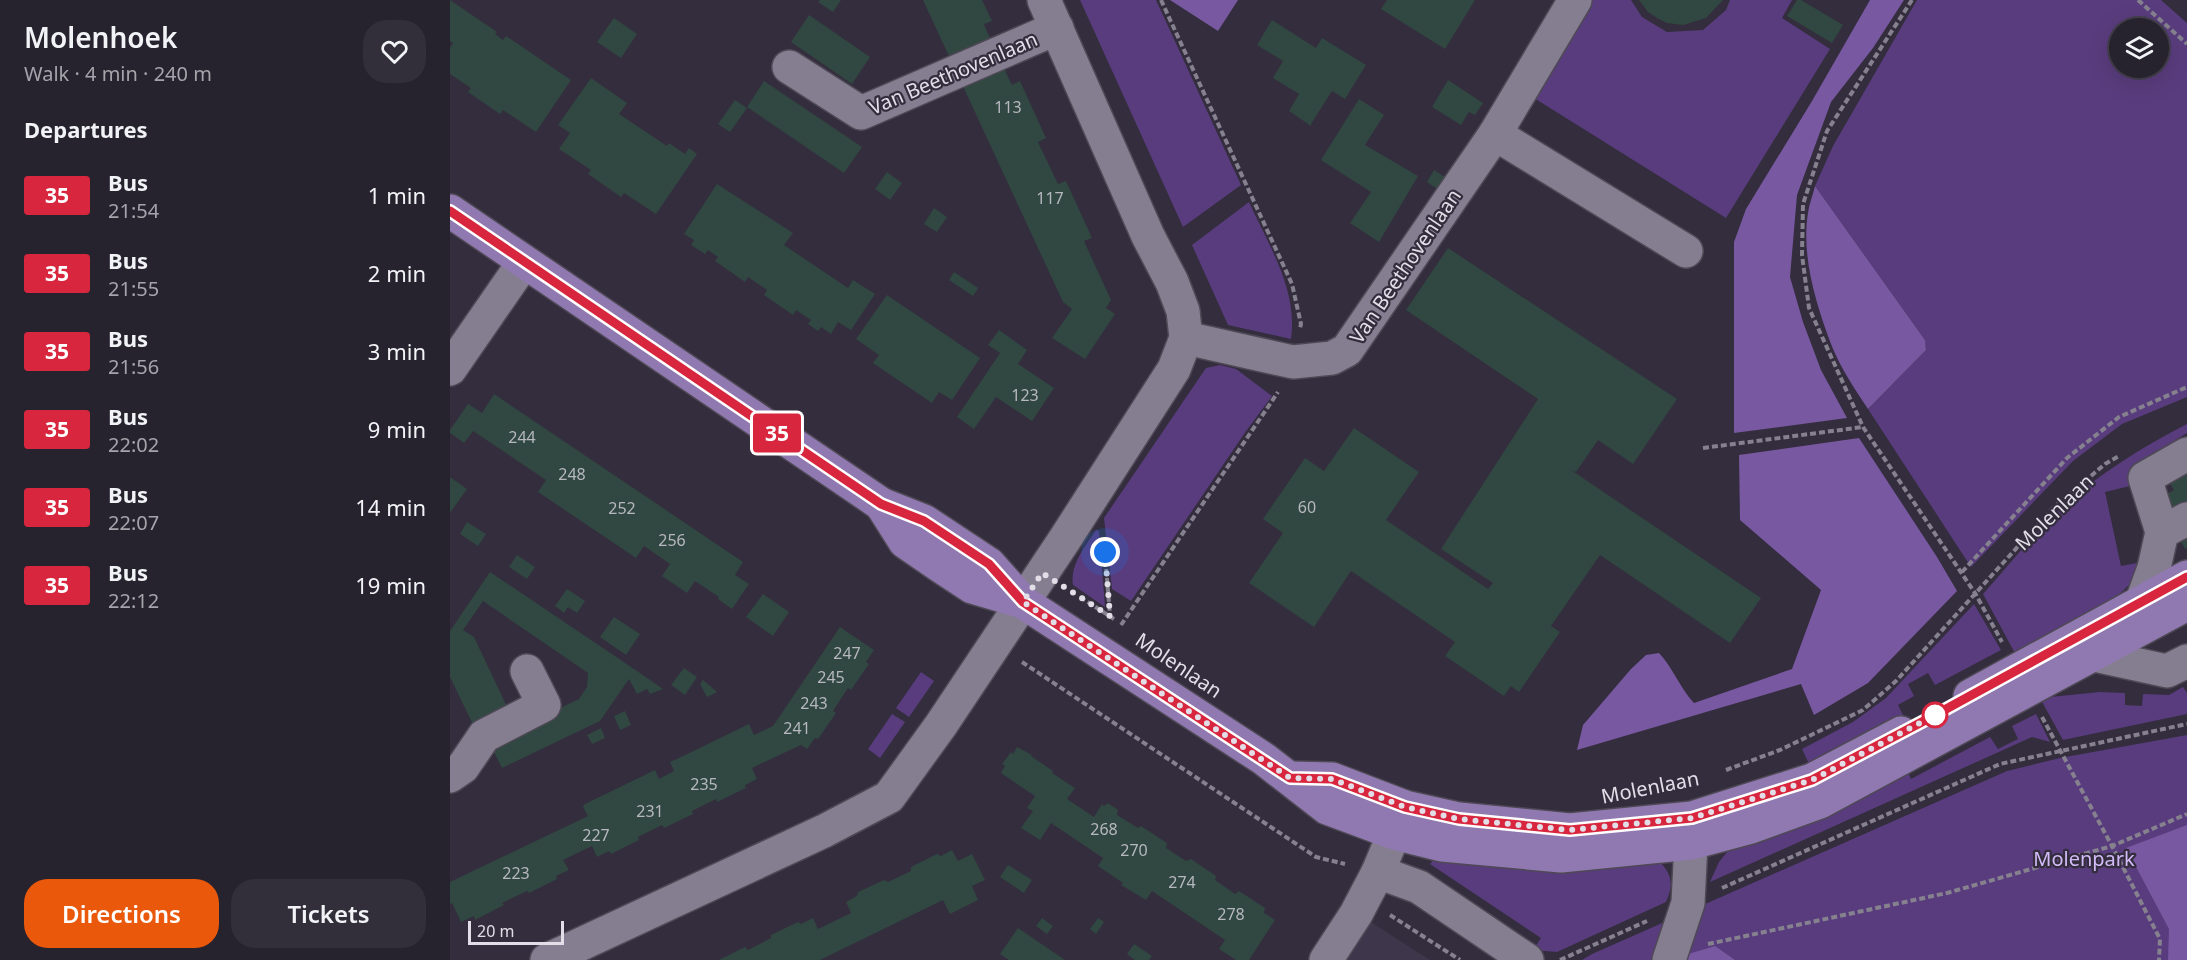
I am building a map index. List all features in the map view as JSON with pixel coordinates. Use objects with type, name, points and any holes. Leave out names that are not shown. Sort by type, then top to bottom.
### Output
[{"type":"main road","name":"Molenlaan","points":[[450,211],[881,504],[924,521],[989,564],[1023,602],[1290,778],[1332,779],[1442,845],[1561,856],[1691,843],[1751,827],[1820,802],[2022,680],[2148,612],[2187,577]]},
{"type":"main road","name":"Molenlaan","points":[[2148,612],[2187,604]]},
{"type":"main road","name":"Molenlaan","points":[[1399,820],[1459,819],[1570,830],[1692,818],[1812,780],[2022,680]]},
{"type":"street","name":"Van Beethovenlaan","points":[[1186,338],[1293,362],[1332,358],[1347,350],[1495,134],[1575,0]]},
{"type":"street","name":"Van Beethovenlaan","points":[[547,960],[813,836],[890,797],[1099,488],[1174,369],[1186,338],[1183,311],[1172,282],[1148,236],[1050,14],[861,113],[789,67]]},
{"type":"street","points":[[1495,134],[1686,251]]},
{"type":"street","points":[[450,369],[524,262]]},
{"type":"street","points":[[2148,612],[2154,567],[2174,526],[2145,478],[2187,454]]},
{"type":"street","points":[[2087,645],[2167,671],[2187,661]]},
{"type":"street","points":[[450,776],[463,767],[484,736],[544,705],[527,671]]},
{"type":"street","points":[[1326,960],[1356,914],[1399,820]]},
{"type":"street","points":[[1671,956],[1688,903],[1691,843]]},
{"type":"street","points":[[1371,885],[1419,887],[1527,960]]},
{"type":"path","points":[[1912,0],[1827,131],[1803,204],[1802,255],[1809,308],[1863,427],[1975,593],[2112,846],[2160,939],[2159,960]]},
{"type":"path","points":[[2138,0],[2187,44]]},
{"type":"path","points":[[1962,573],[2067,458],[2119,417],[2187,387]]},
{"type":"path","points":[[1703,448],[1863,427]]},
{"type":"path","name":"Molenlaan","points":[[1724,770],[1780,750],[1863,710],[1896,681],[2051,510],[2105,464],[2123,453]]},
{"type":"path","points":[[1099,488],[1110,616]]},
{"type":"path","name":"Molenlaan","points":[[1042,573],[1131,632]]},
{"type":"path","points":[[995,644],[1316,857],[1371,885],[1460,960]]},
{"type":"path","points":[[1560,960],[2000,764],[2187,724]]},
{"type":"path","points":[[1671,956],[1947,893],[2112,846],[2187,814]]},
{"type":"shaded area","points":[[1170,0],[1238,0],[1218,31]]},
{"type":"shaded area","points":[[1870,0],[1904,0],[1873,48],[1831,102],[1797,195],[1790,277],[1803,322],[1821,370],[1847,418],[1734,433],[1734,242],[1746,209]]},
{"type":"shaded area","points":[[1815,186],[1925,340],[1926,350],[1868,409],[1831,344],[1811,280],[1806,229]]},
{"type":"shaded area","points":[[1859,438],[1957,591],[1868,683],[1814,715],[1801,684],[1577,750],[1583,725],[1646,655],[1659,653],[1694,703],[1792,669],[1821,590],[1740,520],[1739,455]]},
{"type":"shaded area","points":[[2187,825],[2187,960],[2168,960],[2169,929],[2126,848]]},
{"type":"shaded area","points":[[1363,917],[1430,960],[1335,960]]},
{"type":"shaded area","points":[[1715,946],[1735,960],[1682,960],[1685,955]]},
{"type":"green space","points":[[1080,0],[1156,0],[1241,185],[1183,227]]},
{"type":"green space","points":[[1593,0],[1631,0],[1642,17],[1667,32],[1703,30],[1726,10],[1730,0],[1792,0],[1782,18],[1830,49],[1726,218],[1534,98]]},
{"type":"green space","points":[[1917,0],[2161,0],[2187,23],[2187,397],[2122,424],[2073,461],[1971,567],[1868,409],[1926,350],[1925,340],[1815,186],[1833,146]]},
{"type":"green space","points":[[1249,202],[1273,252],[1286,286],[1292,321],[1291,339],[1228,325],[1192,245]]},
{"type":"green space","points":[[1220,365],[1236,369],[1272,396],[1131,601],[1112,589],[1104,518],[1206,368]]},
{"type":"green space","points":[[2187,424],[2187,433],[2175,440],[2179,449],[2130,486],[2105,492],[2121,566],[2137,563],[2142,566],[2130,584],[2098,615],[2017,657],[1983,594],[2057,512],[2087,486],[2119,463]]},
{"type":"green space","points":[[1096,530],[1099,531],[1105,607],[1073,585],[1076,563]]},
{"type":"green space","points":[[1974,604],[2001,650],[1935,685],[1928,673],[1908,684],[1914,696],[1898,705],[1905,719],[1811,768],[1802,749],[1853,722],[1886,698]]},
{"type":"green space","points":[[921,672],[934,681],[909,717],[896,708]]},
{"type":"green space","points":[[2183,687],[2187,693],[2187,714],[2063,740],[2040,698],[2100,692],[2125,693],[2125,705],[2142,706],[2143,694],[2169,695]]},
{"type":"green space","points":[[892,714],[905,722],[880,758],[868,749]]},
{"type":"green space","points":[[2036,714],[2050,742],[2032,737],[1710,882],[1719,862],[1736,841],[1906,767],[1911,779],[1990,737],[1998,749],[2018,739],[2012,726]]},
{"type":"green space","name":"Molenpark","points":[[2187,735],[2187,960],[1582,960],[2007,771],[2060,758]]},
{"type":"green space","points":[[1438,854],[1655,857],[1665,868],[1671,883],[1666,902],[1557,952],[1533,950],[1541,938],[1430,864]]},
{"type":"building","points":[[450,0],[497,32],[495,34],[503,40],[506,36],[571,80],[536,132],[503,110],[500,114],[468,92],[471,88],[450,74],[450,48],[453,43],[450,41]]},
{"type":"building","points":[[820,0],[841,0],[833,12],[818,2]]},
{"type":"building","points":[[923,0],[982,0],[992,21],[984,24],[993,46],[953,65]]},
{"type":"building","points":[[1387,0],[1475,0],[1445,49],[1381,9]]},
{"type":"building","points":[[1639,0],[1723,0],[1706,18],[1683,25],[1667,23],[1657,18],[1648,12]]},
{"type":"building","points":[[1797,0],[1801,0],[1843,25],[1832,43],[1787,16]]},
{"type":"building","points":[[809,15],[870,57],[852,84],[791,42]]},
{"type":"building","points":[[614,18],[637,34],[621,58],[597,42]]},
{"type":"building","points":[[1272,20],[1316,48],[1322,38],[1366,65],[1345,99],[1332,91],[1311,126],[1289,111],[1299,94],[1273,78],[1283,61],[1257,45]]},
{"type":"building","points":[[1002,64],[1012,85],[1020,81],[1046,138],[1038,142],[1058,184],[1066,181],[1092,238],[1084,241],[1111,300],[1106,308],[1115,314],[1085,359],[1052,338],[1072,309],[1063,302],[961,82]]},
{"type":"building","points":[[591,78],[627,103],[619,114],[667,146],[669,143],[685,154],[689,148],[697,154],[656,214],[624,193],[621,197],[588,174],[591,170],[559,149],[570,133],[558,125]]},
{"type":"building","points":[[1448,80],[1483,103],[1475,115],[1469,112],[1461,125],[1432,107]]},
{"type":"building","points":[[764,81],[862,147],[844,173],[747,107]]},
{"type":"building","points":[[1359,99],[1384,115],[1365,145],[1418,176],[1379,242],[1350,223],[1371,192],[1321,160]]},
{"type":"building","points":[[735,100],[747,108],[730,132],[718,124]]},
{"type":"building","points":[[1434,170],[1448,179],[1440,191],[1427,182]]},
{"type":"building","points":[[887,172],[902,183],[890,200],[875,189]]},
{"type":"building","points":[[717,184],[793,233],[784,245],[848,288],[853,280],[875,294],[851,330],[838,322],[831,334],[821,327],[818,331],[808,324],[811,320],[796,310],[793,315],[764,295],[767,290],[748,277],[745,282],[715,261],[718,257],[708,250],[705,254],[691,245],[694,240],[684,234]]},
{"type":"building","points":[[934,208],[947,217],[937,232],[924,224]]},
{"type":"building","points":[[1448,248],[1677,399],[1633,464],[1598,440],[1576,472],[1571,470],[1761,598],[1730,643],[1600,555],[1551,626],[1560,632],[1519,692],[1511,686],[1504,696],[1445,656],[1455,642],[1351,571],[1314,627],[1249,583],[1283,533],[1263,519],[1305,458],[1324,471],[1354,428],[1419,472],[1386,520],[1488,589],[1493,583],[1441,549],[1538,399],[1406,310]]},
{"type":"building","points":[[954,272],[978,288],[973,296],[949,280]]},
{"type":"building","points":[[887,295],[980,358],[952,400],[939,392],[932,403],[873,363],[879,355],[856,339]]},
{"type":"building","points":[[999,330],[1027,350],[1018,364],[1054,388],[1032,421],[996,397],[974,429],[957,417],[1000,353],[988,345]]},
{"type":"building","points":[[494,394],[743,562],[735,575],[749,584],[732,609],[695,581],[687,593],[662,576],[670,564],[644,546],[636,558],[538,492],[546,480],[473,431],[464,443],[450,433],[468,404],[482,413]]},
{"type":"building","points":[[2187,465],[2187,548],[2185,549],[2158,499],[2174,490],[2168,480]]},
{"type":"building","points":[[450,477],[467,489],[450,513]]},
{"type":"building","points":[[467,522],[486,534],[478,546],[460,534]]},
{"type":"building","points":[[517,555],[535,567],[527,579],[509,567]]},
{"type":"building","points":[[490,572],[663,689],[650,694],[647,689],[637,694],[629,679],[600,721],[502,768],[489,742],[579,699],[587,687],[588,673],[483,601],[463,630],[474,637],[511,715],[476,731],[450,677],[450,631]]},
{"type":"building","points":[[567,589],[585,601],[577,613],[568,607],[564,613],[555,606]]},
{"type":"building","points":[[763,594],[789,612],[773,636],[746,617]]},
{"type":"building","points":[[614,617],[640,634],[626,655],[600,637]]},
{"type":"building","points":[[840,627],[874,650],[866,662],[869,664],[851,690],[848,688],[833,711],[836,713],[818,739],[815,738],[807,749],[801,745],[752,768],[757,779],[745,785],[746,788],[717,802],[716,799],[692,811],[693,814],[664,828],[662,825],[611,854],[609,851],[597,857],[592,846],[563,860],[569,870],[556,876],[557,879],[502,903],[504,905],[475,920],[474,916],[461,922],[452,903],[450,904],[450,882],[588,816],[583,807],[585,804],[655,770],[659,779],[674,771],[670,762],[749,724],[754,735],[773,726]]},
{"type":"building","points":[[684,668],[697,677],[685,695],[671,685]]},
{"type":"building","points":[[703,680],[717,692],[707,697],[700,684]]},
{"type":"building","points":[[625,711],[631,725],[620,730],[614,716]]},
{"type":"building","points":[[601,728],[605,738],[592,744],[587,735]]},
{"type":"building","points":[[1017,747],[1032,755],[1053,771],[1052,773],[1075,788],[1067,799],[1094,817],[1102,804],[1104,806],[1108,803],[1118,810],[1117,815],[1138,828],[1141,826],[1167,843],[1166,848],[1186,861],[1191,859],[1216,876],[1215,880],[1235,894],[1239,891],[1265,908],[1264,913],[1275,920],[1249,960],[1236,960],[1219,949],[1225,940],[1152,891],[1146,900],[1121,885],[1123,883],[1098,866],[1103,858],[1051,823],[1040,840],[1021,828],[1033,811],[1027,808],[1035,796],[1001,773],[1005,766],[1002,764]]},
{"type":"building","points":[[952,850],[958,861],[972,854],[985,880],[972,886],[978,900],[950,914],[943,900],[820,960],[719,960],[745,947],[748,950],[771,938],[771,935],[798,922],[801,924],[813,918],[818,929],[851,913],[846,902],[857,896],[858,892],[884,880],[888,882],[911,871],[911,867],[937,854],[941,856]]},
{"type":"building","points":[[1008,865],[1032,880],[1024,893],[1000,877]]},
{"type":"building","points":[[1042,918],[1053,926],[1047,934],[1036,926]]},
{"type":"building","points":[[1098,918],[1104,922],[1096,934],[1090,929]]},
{"type":"building","points":[[1018,928],[1065,960],[1009,960],[1000,954]]},
{"type":"building","points":[[1134,944],[1152,956],[1149,960],[1135,960],[1127,954]]},
{"type":"bus line","name":"35","points":[[450,211],[881,504],[924,521],[989,564],[1023,602],[1290,778],[1332,779],[1405,807],[1459,819],[1570,830],[1692,818],[1812,780],[2187,577]]},
{"type":"route","points":[[1105,552],[1110,616],[1042,573],[1023,602],[1290,778],[1332,779],[1405,807],[1459,819],[1570,830],[1692,818],[1812,780],[1937,714],[1935,715]]}]
